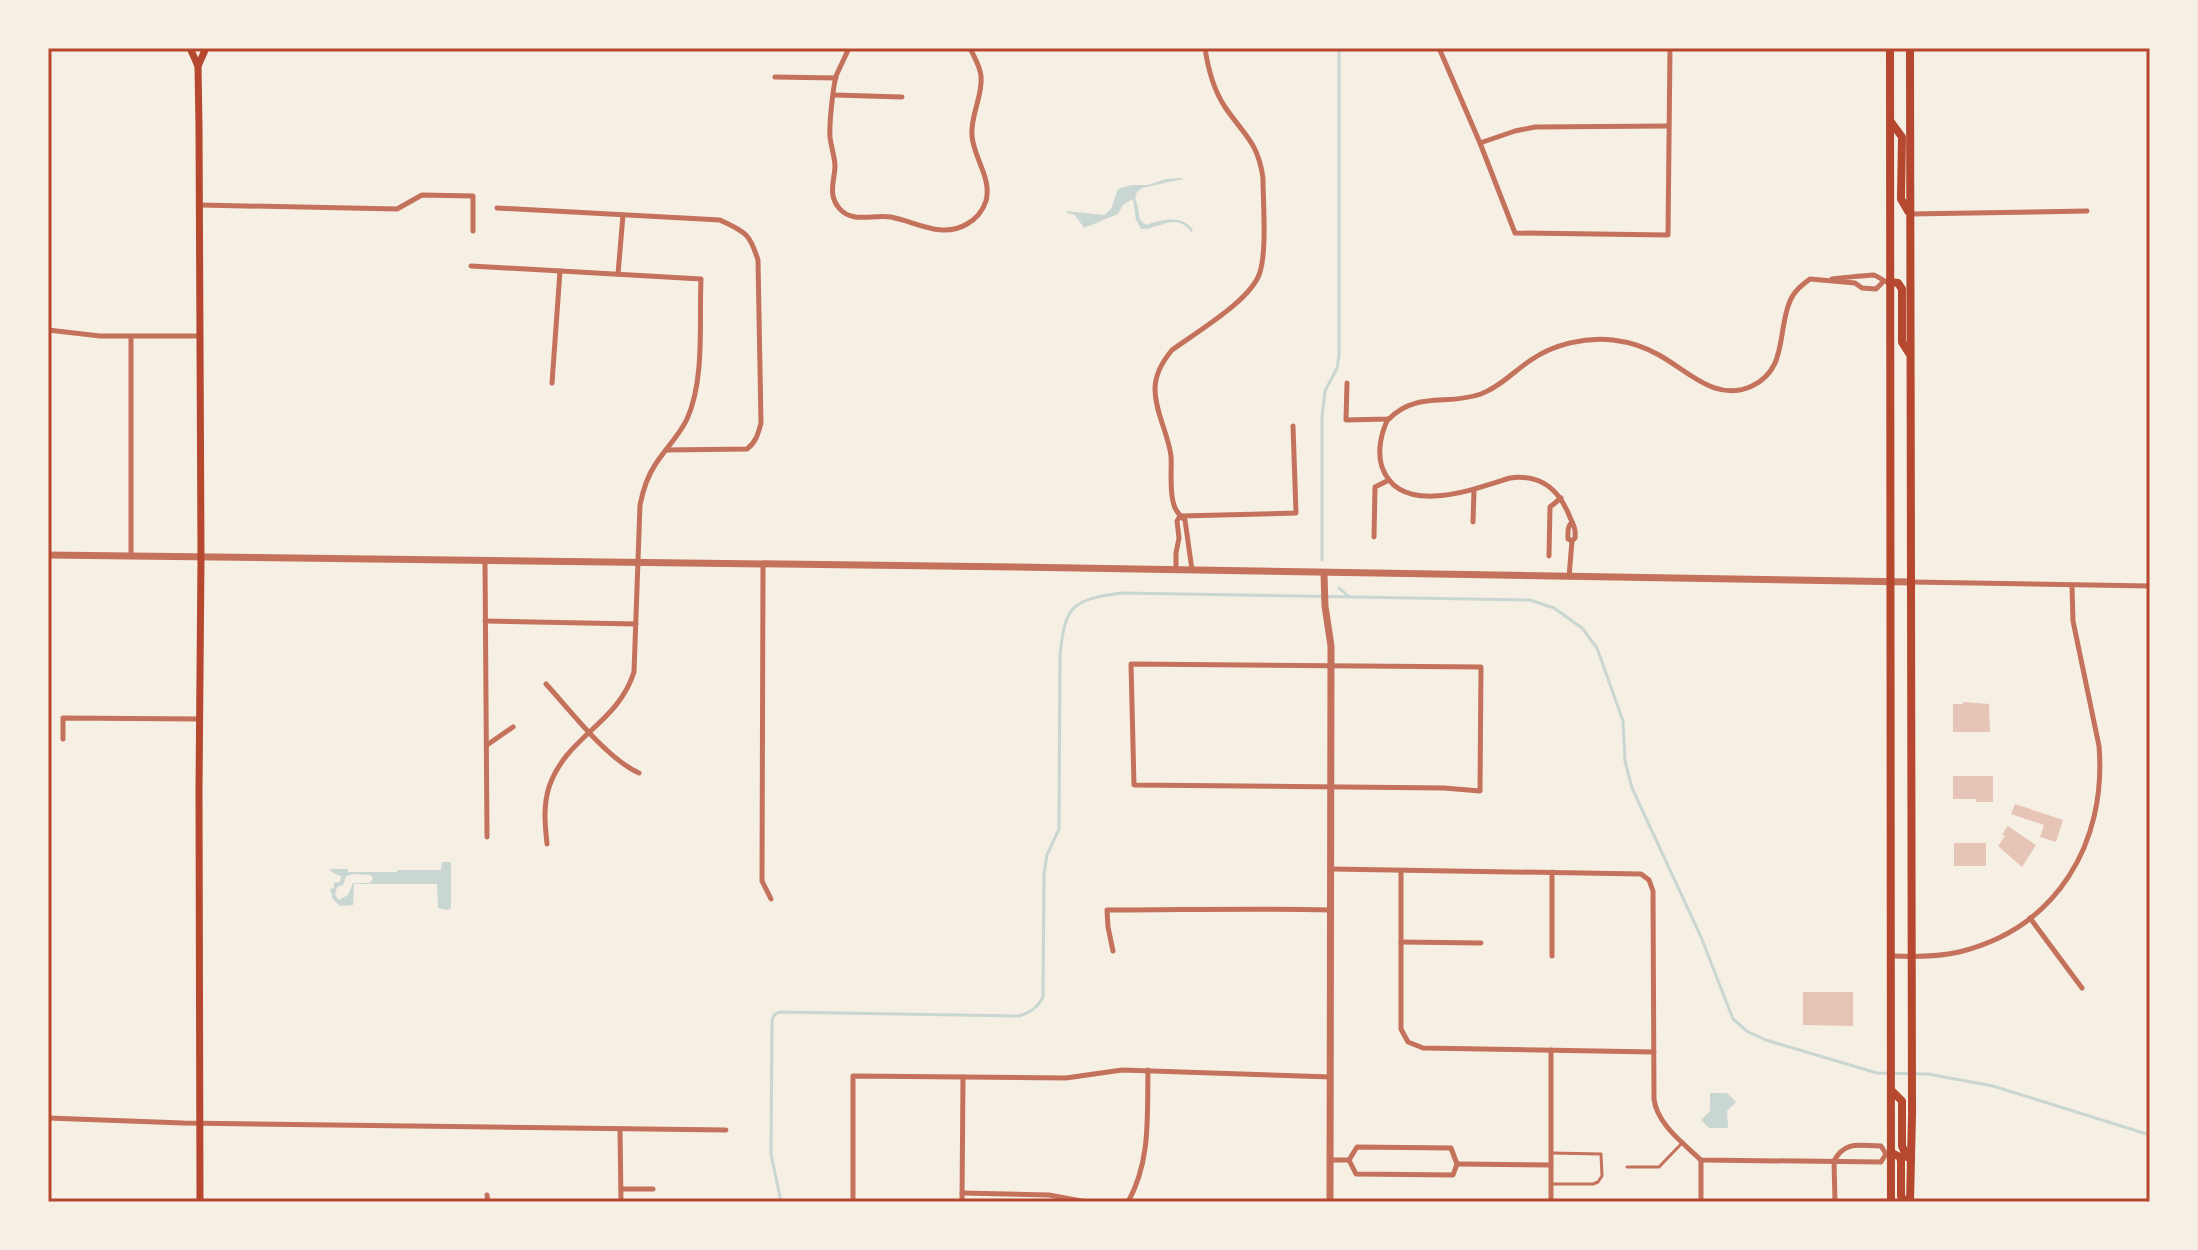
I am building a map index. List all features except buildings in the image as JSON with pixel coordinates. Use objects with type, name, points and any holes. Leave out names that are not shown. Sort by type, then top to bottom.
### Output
[{"type":"main road","points":[[190,48],[198,66],[200,205],[200,1202]]},
{"type":"main road","points":[[198,66],[206,48]]},
{"type":"main road","points":[[1890,48],[1887,282],[1892,582],[1891,1202]]},
{"type":"main road","points":[[1907,1202],[1912,1084],[1910,48]]},
{"type":"main road","points":[[1890,121],[1902,137],[1901,199],[1909,214]]},
{"type":"main road","points":[[1887,282],[1898,283],[1902,289],[1902,342],[1909,354]]},
{"type":"main road","points":[[1893,1087],[1902,1101],[1902,1146],[1911,1159]]},
{"type":"main road","points":[[1889,1154],[1900,1157],[1901,1196],[1907,1202]]},
{"type":"street","points":[[849,48],[836,78],[830,135],[835,168],[832,192],[838,207],[855,217],[891,217],[936,230],[956,229],[972,221],[985,204],[988,189],[971,134],[981,79],[970,48]]},
{"type":"street","points":[[1192,571],[1185,520],[1173,503],[1170,453],[1157,404],[1156,378],[1164,359],[1172,350],[1245,296],[1257,281],[1262,259],[1261,165],[1252,140],[1217,93],[1205,48]]},
{"type":"street","points":[[1439,48],[1515,233],[1668,235],[1670,48]]},
{"type":"street","points":[[775,77],[836,78]]},
{"type":"street","points":[[834,95],[902,97]]},
{"type":"street","points":[[1480,143],[1535,127],[1668,126]]},
{"type":"street","points":[[200,205],[397,209],[422,195],[473,196],[473,231]]},
{"type":"street","points":[[497,208],[720,220],[740,228],[750,239],[758,260],[761,423],[754,443],[747,449],[666,450]]},
{"type":"street","points":[[1909,214],[2087,211]]},
{"type":"street","points":[[618,274],[623,215]]},
{"type":"street","points":[[471,266],[701,279],[696,389],[686,420],[654,467],[644,489],[638,521],[635,665],[630,685],[615,709],[565,757],[549,789],[545,817],[547,845]]},
{"type":"street","points":[[552,383],[560,271]]},
{"type":"street","points":[[1569,577],[1576,526],[1561,498],[1546,484],[1530,478],[1510,478],[1449,496],[1419,495],[1401,490],[1389,480],[1382,467],[1380,451],[1389,419],[1399,409],[1415,402],[1479,395],[1544,352],[1595,339],[1641,347],[1710,388],[1731,392],[1744,390],[1759,383],[1775,365],[1794,293],[1810,279],[1855,280],[1863,275],[1876,276],[1887,282],[1876,289],[1862,288],[1855,280]]},
{"type":"street","points":[[48,330],[100,336],[199,336]]},
{"type":"street","points":[[131,337],[131,556]]},
{"type":"street","points":[[1347,383],[1346,420],[1389,419]]},
{"type":"street","points":[[1180,516],[1296,513],[1293,426]]},
{"type":"street","points":[[1374,537],[1375,487],[1389,480]]},
{"type":"street","points":[[1473,522],[1474,490]]},
{"type":"street","points":[[1549,556],[1550,507],[1561,498]]},
{"type":"street","points":[[1176,570],[1177,521],[1180,516]]},
{"type":"street","points":[[1179,538],[1188,538]]},
{"type":"street","points":[[48,555],[2150,586]]},
{"type":"street","points":[[485,561],[487,837]]},
{"type":"street","points":[[763,565],[762,881],[771,899]]},
{"type":"street","points":[[1324,574],[1331,646],[1330,1202]]},
{"type":"street","points":[[1892,956],[1939,956],[1976,947],[2011,931],[2030,918],[2057,891],[2080,858],[2092,829],[2098,801],[2100,765],[2099,746],[2073,621],[2072,586]]},
{"type":"street","points":[[485,621],[636,624]]},
{"type":"street","points":[[1131,664],[1331,666],[1481,667],[1480,791],[1134,785],[1131,664]]},
{"type":"street","points":[[546,684],[617,760],[639,773]]},
{"type":"street","points":[[63,739],[63,718],[199,719]]},
{"type":"street","points":[[486,745],[513,727]]},
{"type":"street","points":[[1331,869],[1636,872],[1649,880],[1653,897],[1655,1107],[1660,1118],[1701,1160],[1834,1161],[1881,1162],[1889,1154],[1881,1146],[1849,1146],[1840,1151],[1834,1161],[1835,1202]]},
{"type":"street","points":[[1401,871],[1401,1029],[1408,1042],[1423,1048],[1654,1052]]},
{"type":"street","points":[[1552,872],[1552,956]]},
{"type":"street","points":[[1113,951],[1107,910],[1331,910]]},
{"type":"street","points":[[2030,918],[2082,988]]},
{"type":"street","points":[[1401,942],[1481,943]]},
{"type":"street","points":[[1551,1050],[1551,1202]]},
{"type":"street","points":[[853,1202],[853,1076],[1066,1078],[1122,1070],[1148,1070],[1331,1077]]},
{"type":"street","points":[[1128,1202],[1145,1156],[1148,1070]]},
{"type":"street","points":[[962,1202],[963,1077]]},
{"type":"street","points":[[48,1118],[726,1130]]},
{"type":"street","points":[[620,1129],[621,1202]]},
{"type":"street","points":[[1357,1147],[1451,1148],[1457,1164],[1453,1175],[1356,1174],[1349,1160],[1357,1147]]},
{"type":"street","points":[[1330,1160],[1349,1160]]},
{"type":"street","points":[[1701,1160],[1701,1202]]},
{"type":"street","points":[[1457,1164],[1551,1165]]},
{"type":"street","points":[[621,1189],[653,1189]]},
{"type":"street","points":[[962,1193],[1049,1195],[1087,1202]]},
{"type":"lane","points":[[1627,1167],[1659,1167],[1683,1142]]},
{"type":"lane","points":[[1551,1153],[1601,1154],[1602,1176],[1593,1184],[1551,1184]]},
{"type":"shaded area","points":[[1182,178],[1142,188],[1135,199],[1143,223],[1178,220],[1189,225],[1193,230],[1191,232],[1173,222],[1141,229],[1136,220],[1133,199],[1123,205],[1118,214],[1084,228],[1075,215],[1066,211],[1104,215],[1111,209],[1118,189]]},
{"type":"shaded area","points":[[442,862],[451,862],[451,908],[447,910],[438,908],[437,884],[354,884],[353,905],[340,906],[333,899],[330,889],[334,888],[334,883],[340,882],[341,876],[329,869],[348,869],[348,872],[441,870]],"holes":[[[370,875],[373,878],[370,883],[353,883],[348,895],[339,900],[335,895],[346,876]]]},
{"type":"shaded area","points":[[1710,1093],[1727,1093],[1736,1102],[1727,1111],[1728,1128],[1709,1128],[1701,1120],[1710,1111]]},
{"type":"waterway","points":[[1322,560],[1322,416],[1325,391],[1337,368],[1339,356],[1339,48]]},
{"type":"waterway","points":[[1339,588],[1348,596]]},
{"type":"waterway","points":[[781,1202],[771,1154],[774,1015],[779,1012],[1019,1016],[1033,1009],[1043,997],[1044,873],[1047,855],[1059,829],[1062,638],[1074,608],[1092,599],[1121,593],[1530,600],[1554,608],[1582,628],[1597,648],[1623,721],[1625,761],[1632,788],[1701,937],[1733,1019],[1748,1032],[1766,1040],[1877,1073],[1928,1074],[1993,1086],[2150,1135]]}]
